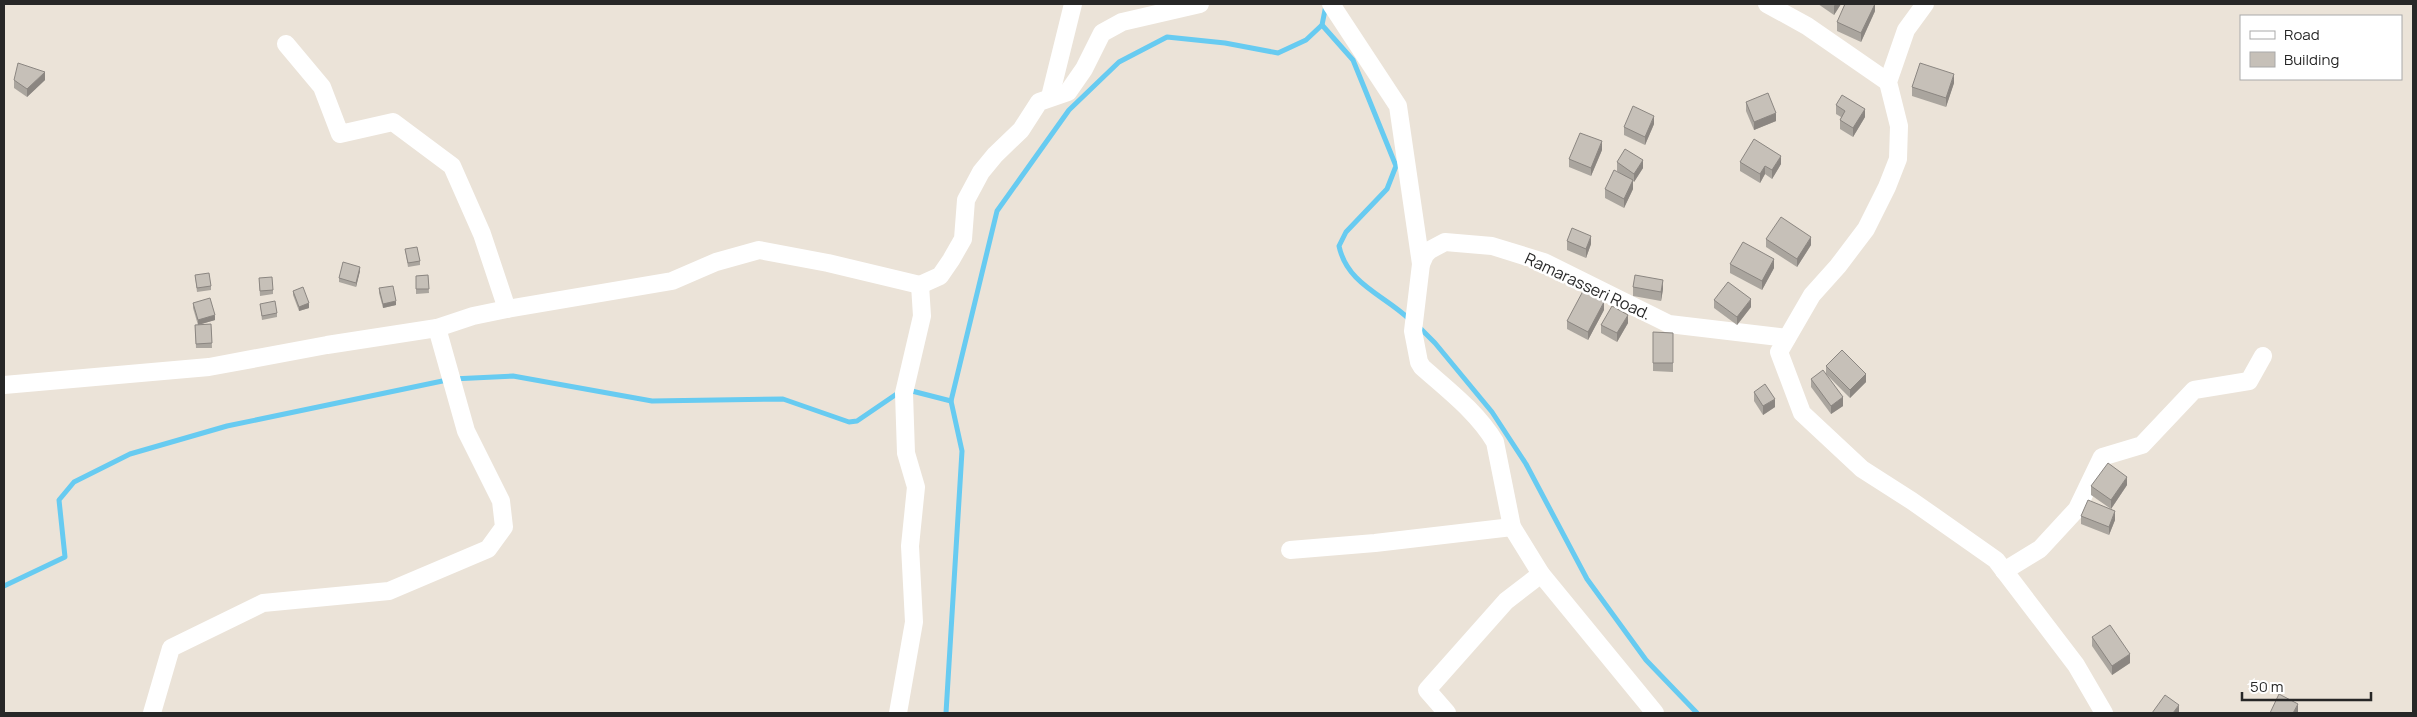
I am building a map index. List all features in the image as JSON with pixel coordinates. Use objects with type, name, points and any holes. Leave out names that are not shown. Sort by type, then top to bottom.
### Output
[{"type":"street","points":[[1050,97],[1073,4]]},
{"type":"street","points":[[4,385],[209,367],[336,343],[436,328],[473,316],[506,309],[672,281],[716,262],[759,250],[828,263],[920,286],[940,276],[963,239],[966,200],[981,172],[995,155],[1021,130],[1039,102],[1068,92],[1084,69],[1102,33],[1122,22],[1200,4]]},
{"type":"street","points":[[1331,4],[1398,106],[1421,264],[1413,331],[1419,362],[1422,367],[1454,394],[1490,433],[1495,442],[1512,527],[1541,574],[1608,660],[1630,680],[1655,713]]},
{"type":"street","points":[[1767,4],[1807,26],[1888,82]]},
{"type":"street","points":[[1926,4],[1906,30],[1888,82],[1899,126],[1898,159],[1890,180],[1866,229],[1838,266],[1812,295],[1779,352],[1802,412],[1862,469],[1912,500],[1996,560],[2076,665],[2104,713]]},
{"type":"street","points":[[286,44],[322,86],[340,134],[392,122],[452,166],[482,234],[506,309]]},
{"type":"street","name":"Ramarasseri Road.","points":[[1421,264],[1425,255],[1430,250],[1445,242],[1492,246],[1544,262],[1669,324],[1787,338]]},
{"type":"street","points":[[898,713],[914,622],[910,546],[916,487],[906,453],[904,389],[922,316],[920,286]]},
{"type":"street","points":[[152,713],[172,648],[262,603],[389,591],[488,549],[504,527],[501,501],[466,431],[436,328]]},
{"type":"street","points":[[2004,571],[2040,549],[2076,509],[2102,457],[2142,445],[2194,390],[2249,381],[2263,356]]},
{"type":"street","points":[[1290,550],[1384,542],[1512,527]]},
{"type":"street","points":[[1447,713],[1427,690],[1506,601],[1541,574]]},
{"type":"building","points":[[1845,4],[1875,4],[1861,33],[1837,22]]},
{"type":"building","points":[[18,63],[45,72],[27,89],[14,80]]},
{"type":"building","points":[[1920,63],[1954,74],[1946,98],[1912,87]]},
{"type":"building","points":[[1768,93],[1776,113],[1754,122],[1746,102]]},
{"type":"building","points":[[1842,95],[1865,109],[1853,128],[1840,120],[1845,111],[1836,105]]},
{"type":"building","points":[[1633,106],[1654,116],[1645,137],[1624,127]]},
{"type":"building","points":[[1580,133],[1602,141],[1591,168],[1569,159]]},
{"type":"building","points":[[1754,139],[1781,156],[1772,170],[1765,166],[1760,174],[1740,162]]},
{"type":"building","points":[[1625,149],[1643,160],[1634,174],[1617,162]]},
{"type":"building","points":[[1614,170],[1633,180],[1624,199],[1605,189]]},
{"type":"building","points":[[1781,217],[1811,237],[1797,259],[1766,239]]},
{"type":"building","points":[[1572,228],[1591,236],[1586,249],[1567,241]]},
{"type":"building","points":[[1743,242],[1774,259],[1762,281],[1730,264]]},
{"type":"building","points":[[417,247],[420,261],[408,263],[405,249]]},
{"type":"building","points":[[343,262],[360,267],[356,283],[339,278]]},
{"type":"building","points":[[209,273],[211,286],[197,288],[195,275]]},
{"type":"building","points":[[428,275],[429,289],[416,289],[416,276]]},
{"type":"building","points":[[1635,275],[1663,280],[1661,292],[1633,287]]},
{"type":"building","points":[[272,277],[273,290],[260,291],[259,278]]},
{"type":"building","points":[[1728,282],[1751,299],[1737,317],[1714,300]]},
{"type":"building","points":[[393,286],[396,301],[383,304],[379,288]]},
{"type":"building","points":[[303,287],[309,303],[299,307],[293,291]]},
{"type":"building","points":[[1583,291],[1604,302],[1588,332],[1567,321]]},
{"type":"building","points":[[210,298],[215,315],[198,320],[193,303]]},
{"type":"building","points":[[275,301],[277,313],[262,316],[260,304]]},
{"type":"building","points":[[1612,306],[1628,315],[1617,333],[1601,325]]},
{"type":"building","points":[[211,324],[212,343],[196,344],[195,325]]},
{"type":"building","points":[[1653,332],[1673,333],[1673,363],[1653,363]]},
{"type":"building","points":[[1842,350],[1866,374],[1850,390],[1826,366]]},
{"type":"building","points":[[1823,370],[1843,397],[1831,406],[1811,379]]},
{"type":"building","points":[[1765,384],[1775,399],[1763,406],[1754,392]]},
{"type":"building","points":[[2108,463],[2127,477],[2111,500],[2091,486]]},
{"type":"building","points":[[2088,500],[2115,511],[2109,527],[2081,516]]},
{"type":"building","points":[[2110,625],[2130,654],[2112,666],[2092,637]]},
{"type":"building","points":[[2279,694],[2298,704],[2293,713],[2270,713]]},
{"type":"building","points":[[2165,695],[2179,705],[2173,713],[2152,713]]},
{"type":"waterway","points":[[946,713],[962,451],[951,401],[997,211],[1069,110],[1119,62],[1167,37],[1225,43],[1278,53],[1306,40],[1322,25],[1326,5]]},
{"type":"waterway","points":[[1322,25],[1353,60],[1396,166],[1387,189],[1346,232],[1339,246],[1343,259],[1358,279],[1409,319]]},
{"type":"waterway","points":[[1418,326],[1435,343],[1492,412],[1526,464],[1587,579],[1646,660],[1697,713]]},
{"type":"waterway","points":[[4,586],[65,557],[59,500],[74,482],[130,454],[227,426],[452,379],[513,376],[652,401],[783,399],[849,422],[857,421],[901,391]]},
{"type":"waterway","points":[[908,390],[951,401]]}]
